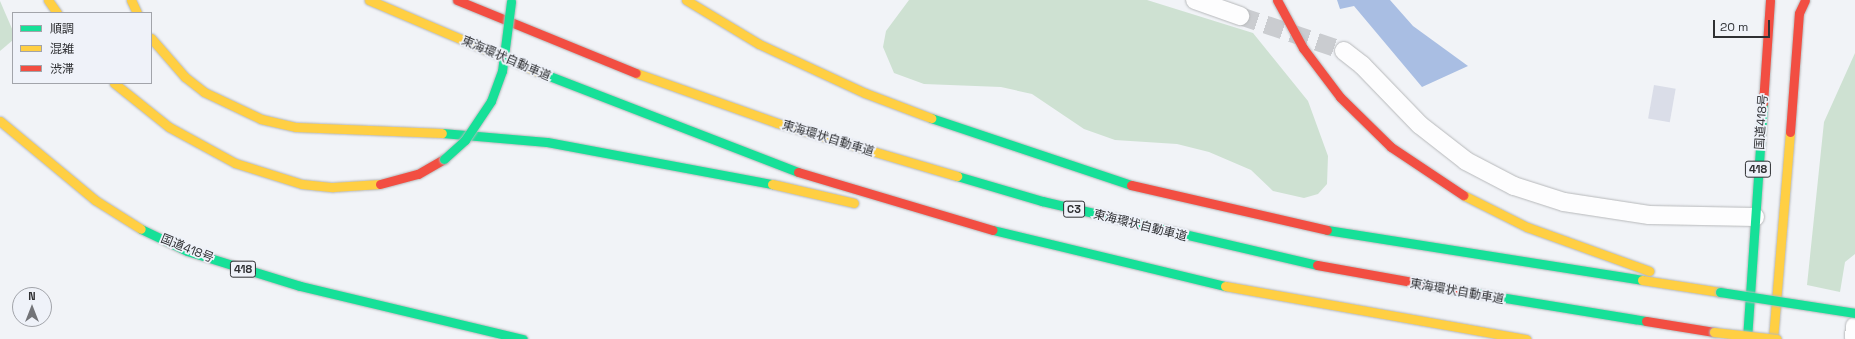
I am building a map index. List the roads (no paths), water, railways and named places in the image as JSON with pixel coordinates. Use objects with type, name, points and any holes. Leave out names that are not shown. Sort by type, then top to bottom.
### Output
[{"type":"highway","points":[[48,0],[56,12]]},
{"type":"highway","points":[[131,0],[137,12]]},
{"type":"highway","name":"東海環状自動車道","points":[[369,0],[617,105],[792,170],[1086,255],[1233,288],[1526,339]]},
{"type":"highway","name":"東海環状自動車道","points":[[457,0],[619,67],[769,120],[1042,201],[1350,273],[1714,332],[1777,339]]},
{"type":"highway","points":[[686,0],[759,44],[865,93],[982,138],[1144,189],[1344,234],[1855,313]]},
{"type":"highway","points":[[1278,0],[1303,48],[1340,97],[1391,147],[1425,171],[1527,227],[1594,253],[1720,292]]},
{"type":"highway","name":"国道418号","points":[[1746,339],[1770,0]]},
{"type":"highway","name":"418","points":[[1773,339],[1799,13],[1805,0]]},
{"type":"highway","points":[[115,84],[169,127],[200,146],[235,164],[302,184],[333,187],[385,184],[418,174],[444,159],[466,140],[492,101],[502,71],[511,1]]},
{"type":"highway","points":[[152,39],[185,77],[204,92],[261,119],[296,127],[453,133],[547,142],[716,171],[868,206]]},
{"type":"highway","name":"国道418号","points":[[0,121],[95,200],[135,226],[187,251],[300,286],[519,338]]},
{"type":"highway","points":[[898,213],[1086,255]]},
{"type":"street","points":[[1195,0],[1240,16]]},
{"type":"street","points":[[1344,51],[1426,129],[1466,161],[1514,186],[1564,202],[1650,215],[1755,217]]},
{"type":"street","points":[[1854,339],[1855,326]]},
{"type":"water","points":[[1337,0],[1390,0],[1413,26],[1468,66],[1422,87],[1354,6],[1340,9]]},
{"type":"tunnel","points":[[1240,16],[1344,51]]}]
